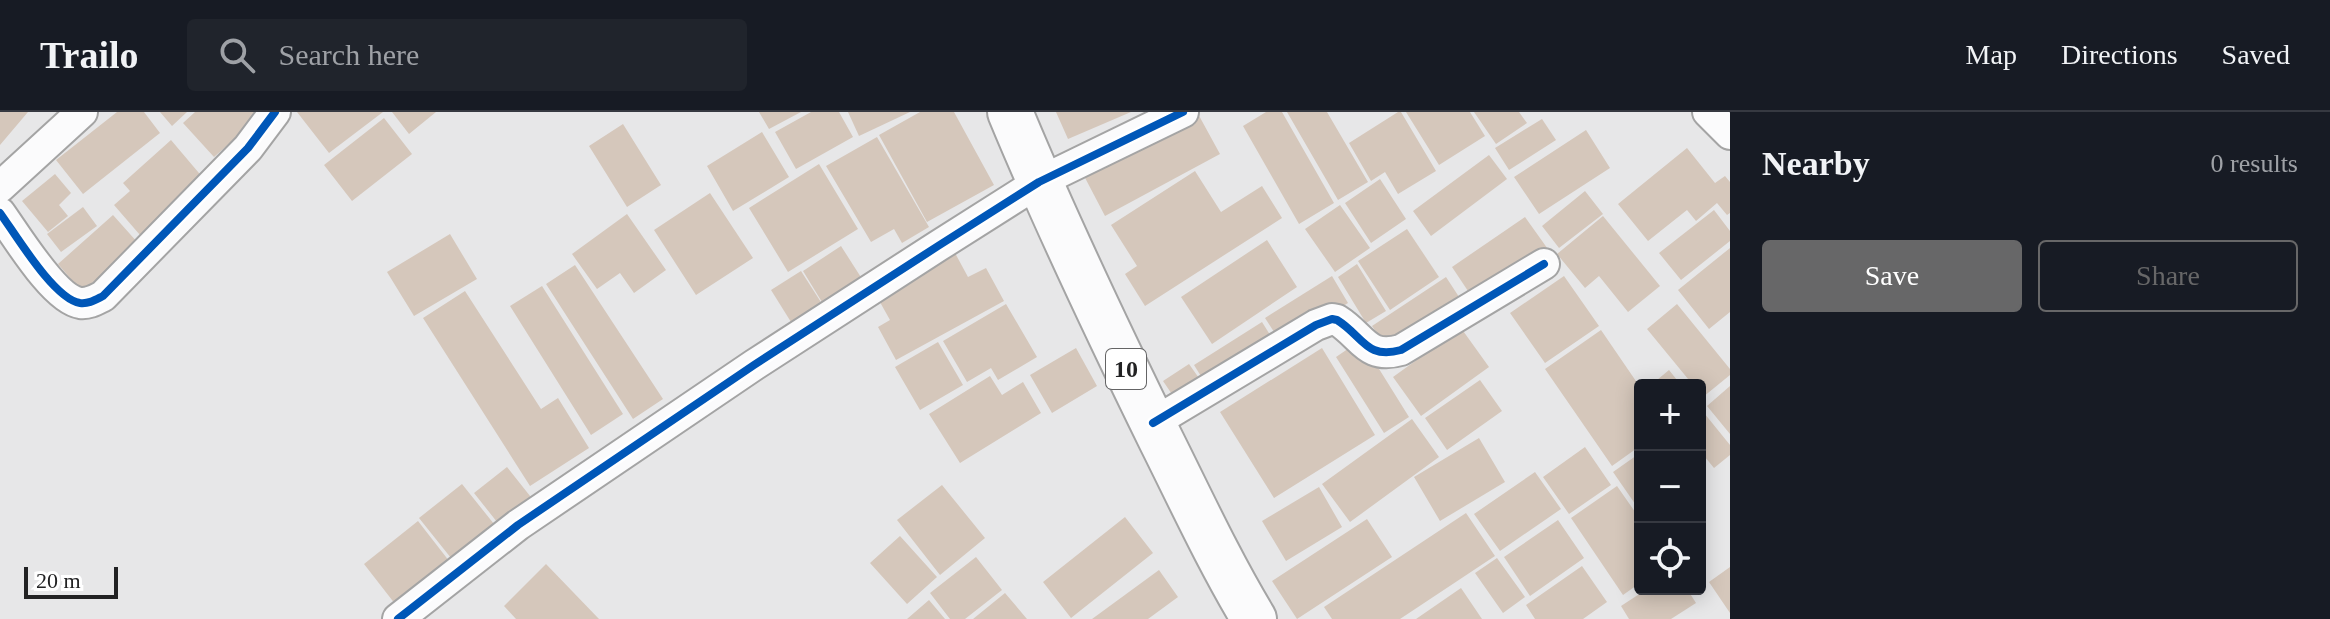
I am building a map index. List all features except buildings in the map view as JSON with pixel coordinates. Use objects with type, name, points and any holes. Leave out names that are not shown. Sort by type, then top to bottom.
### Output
[{"type":"highway","name":"10","points":[[1010,112],[1107,332],[1215,549],[1254,619]]},
{"type":"street","points":[[0,213],[55,289],[69,300],[91,303],[103,296],[248,148],[275,112]]},
{"type":"street","points":[[408,616],[531,516],[767,357],[1039,182],[1183,112]]},
{"type":"street","points":[[1708,112],[1730,134]]},
{"type":"street","points":[[0,187],[69,116]]},
{"type":"street","points":[[1153,423],[1316,325],[1337,320],[1377,353],[1387,354],[1401,350],[1544,264]]},
{"type":"cycle path","points":[[0,213],[47,279],[70,299],[80,303],[92,301],[103,296],[248,148],[275,112]]},
{"type":"cycle path","points":[[398,619],[518,525],[754,365],[938,246],[1039,182],[1183,112]]},
{"type":"cycle path","points":[[1153,423],[1316,325],[1337,320],[1372,349],[1380,352],[1401,350],[1544,264]]}]
